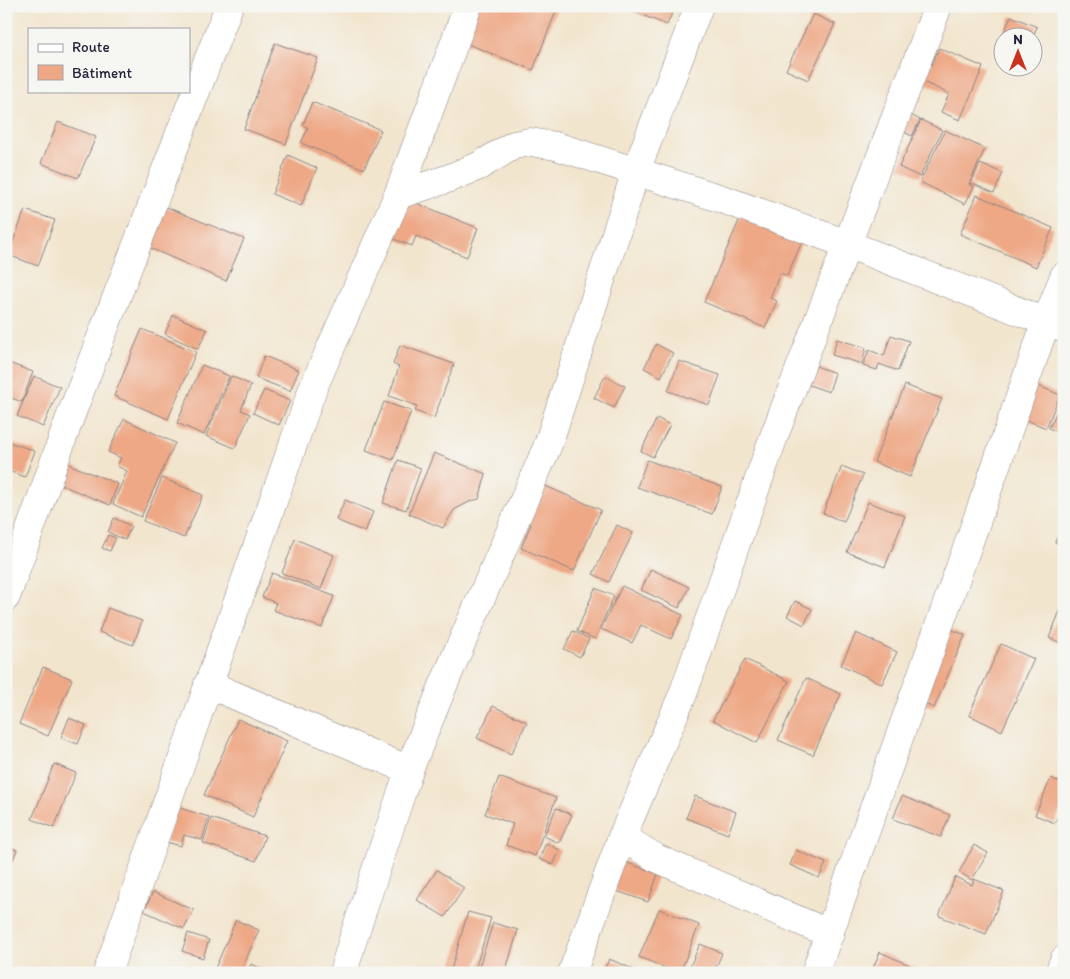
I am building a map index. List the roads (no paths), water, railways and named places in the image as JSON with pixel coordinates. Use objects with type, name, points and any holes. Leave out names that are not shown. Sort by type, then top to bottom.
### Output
[{"type":"street","points":[[6,597],[74,406],[229,6]]},
{"type":"street","points":[[107,973],[313,388],[398,195],[468,6]]},
{"type":"street","points":[[343,973],[408,770],[548,445],[636,171],[699,6]]},
{"type":"street","points":[[572,973],[622,838],[682,694],[773,439],[938,6]]},
{"type":"street","points":[[398,195],[448,179],[479,166],[514,145],[530,142],[556,146],[722,199],[847,244],[1055,325]]},
{"type":"street","points":[[815,973],[990,486],[1055,325],[1064,276]]},
{"type":"street","points":[[208,684],[408,770]]},
{"type":"street","points":[[622,838],[656,858],[830,934]]},
{"type":"street","points":[[1059,973],[1064,960]]}]
